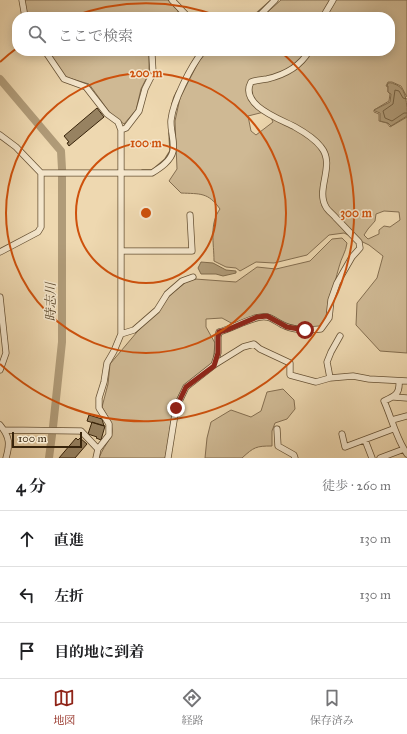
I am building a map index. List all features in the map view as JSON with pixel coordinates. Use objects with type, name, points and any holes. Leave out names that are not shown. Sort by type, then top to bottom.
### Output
[{"type":"street","points":[[22,0],[24,12]]},
{"type":"street","points":[[172,0],[180,12]]},
{"type":"street","points":[[263,12],[275,0]]},
{"type":"street","points":[[327,12],[333,0]]},
{"type":"street","points":[[49,56],[64,79],[86,87],[107,114],[118,122],[121,130],[121,334],[114,351],[106,363],[104,382],[99,398],[99,408],[108,424],[109,435],[98,449],[96,458]]},
{"type":"street","points":[[121,130],[126,128],[139,111],[145,89],[153,73],[152,56]]},
{"type":"street","points":[[41,173],[152,173],[159,169],[169,159],[173,151],[171,120],[178,97],[199,56]]},
{"type":"street","points":[[214,366],[218,353],[219,332],[257,317],[267,316],[287,327],[305,330],[321,329],[329,318],[331,300],[337,283],[352,257],[360,248],[359,242],[325,206],[322,195],[327,167],[326,156],[322,148],[296,128],[260,109],[254,103],[248,92],[248,87],[251,82],[267,79],[292,70],[302,62],[305,56]]},
{"type":"street","points":[[0,135],[16,147],[41,173],[41,227],[38,232],[0,252]]},
{"type":"street","points":[[122,251],[192,251],[190,215]]},
{"type":"street","points":[[121,334],[134,330],[157,310],[167,294],[182,281],[193,276]]},
{"type":"street","points":[[0,296],[6,353],[0,370]]},
{"type":"street","points":[[330,378],[327,362],[340,336]]},
{"type":"street","points":[[168,458],[176,408],[186,387],[243,347],[254,344],[260,349],[290,363],[290,375],[316,382],[330,378],[353,376],[369,379],[407,381]]},
{"type":"street","points":[[394,397],[400,389],[400,381]]},
{"type":"street","points":[[380,458],[405,452],[394,429],[384,401],[394,397],[407,398]]},
{"type":"street","points":[[392,420],[407,416]]},
{"type":"street","points":[[0,425],[10,443],[6,458]]},
{"type":"street","points":[[277,429],[278,446],[294,455],[295,458]]},
{"type":"street","points":[[342,434],[345,447],[394,429]]},
{"type":"street","points":[[4,430],[81,431],[98,449]]},
{"type":"street","points":[[365,440],[372,458]]},
{"type":"shaded area","points":[[23,0],[168,0],[178,11],[178,12],[26,12]]},
{"type":"shaded area","points":[[281,0],[407,0],[407,97],[401,86],[388,82],[386,86],[388,87],[388,92],[390,94],[389,101],[374,110],[374,112],[379,114],[379,121],[387,123],[390,127],[407,117],[407,353],[380,351],[356,325],[357,303],[377,278],[383,256],[369,245],[344,233],[329,235],[307,255],[274,263],[256,262],[240,271],[236,268],[226,267],[214,261],[213,227],[214,221],[220,209],[212,199],[199,194],[181,193],[169,181],[177,169],[175,121],[180,98],[203,56],[395,56],[395,12],[268,12]],"holes":[[[268,111],[273,122],[256,135],[251,131],[248,116]],[[384,211],[399,212],[400,220],[390,227],[384,226],[379,230],[379,234],[368,239],[364,235],[375,221],[376,214]]]},
{"type":"shaded area","points":[[51,56],[149,56],[149,73],[141,89],[136,110],[124,124],[110,113],[89,84],[65,77]]},
{"type":"shaded area","points":[[342,238],[347,243],[345,252],[337,274],[328,312],[321,326],[306,328],[288,324],[268,314],[257,315],[233,324],[222,318],[206,319],[206,327],[215,343],[213,364],[190,381],[179,395],[173,412],[165,458],[99,458],[112,434],[110,422],[102,407],[108,384],[110,364],[137,332],[158,311],[170,295],[186,282],[195,279],[236,282],[257,267],[276,269],[310,261],[332,239]]},
{"type":"shaded area","points":[[283,389],[294,400],[295,409],[287,419],[275,423],[272,431],[272,446],[262,446],[256,448],[242,458],[205,458],[207,438],[211,422],[231,410],[251,417],[261,411],[267,392]]},
{"type":"water","points":[[388,83],[397,85],[403,90],[407,107],[407,116],[391,126],[388,123],[380,121],[380,113],[374,110],[390,102],[391,94],[388,92]]},
{"type":"water","points":[[201,262],[213,263],[226,270],[236,271],[236,273],[223,276],[216,274],[201,274],[198,268]]},
{"type":"building","points":[[97,108],[104,117],[69,146],[67,143],[69,142],[64,136]]},
{"type":"building","points":[[89,415],[102,419],[104,426],[87,421]]},
{"type":"building","points":[[92,422],[105,426],[101,440],[88,434]]},
{"type":"building","points":[[76,438],[78,440],[80,438],[87,444],[75,458],[59,458]]},
{"type":"waterway","points":[[258,12],[270,1]]},
{"type":"waterway","points":[[192,63],[197,56]]},
{"type":"waterway","name":"時志川","points":[[0,79],[61,151],[62,169]]},
{"type":"waterway","points":[[172,104],[177,91]]},
{"type":"waterway","points":[[142,170],[152,170],[165,159],[170,151],[169,133]]},
{"type":"waterway","name":"時志川","points":[[53,427],[62,342],[62,177]]},
{"type":"waterway","name":"時志川","points":[[49,458],[52,435]]},
{"type":"route","points":[[176,408],[186,387],[214,366],[218,353],[219,332],[257,317],[267,316],[287,327],[305,330]]}]
